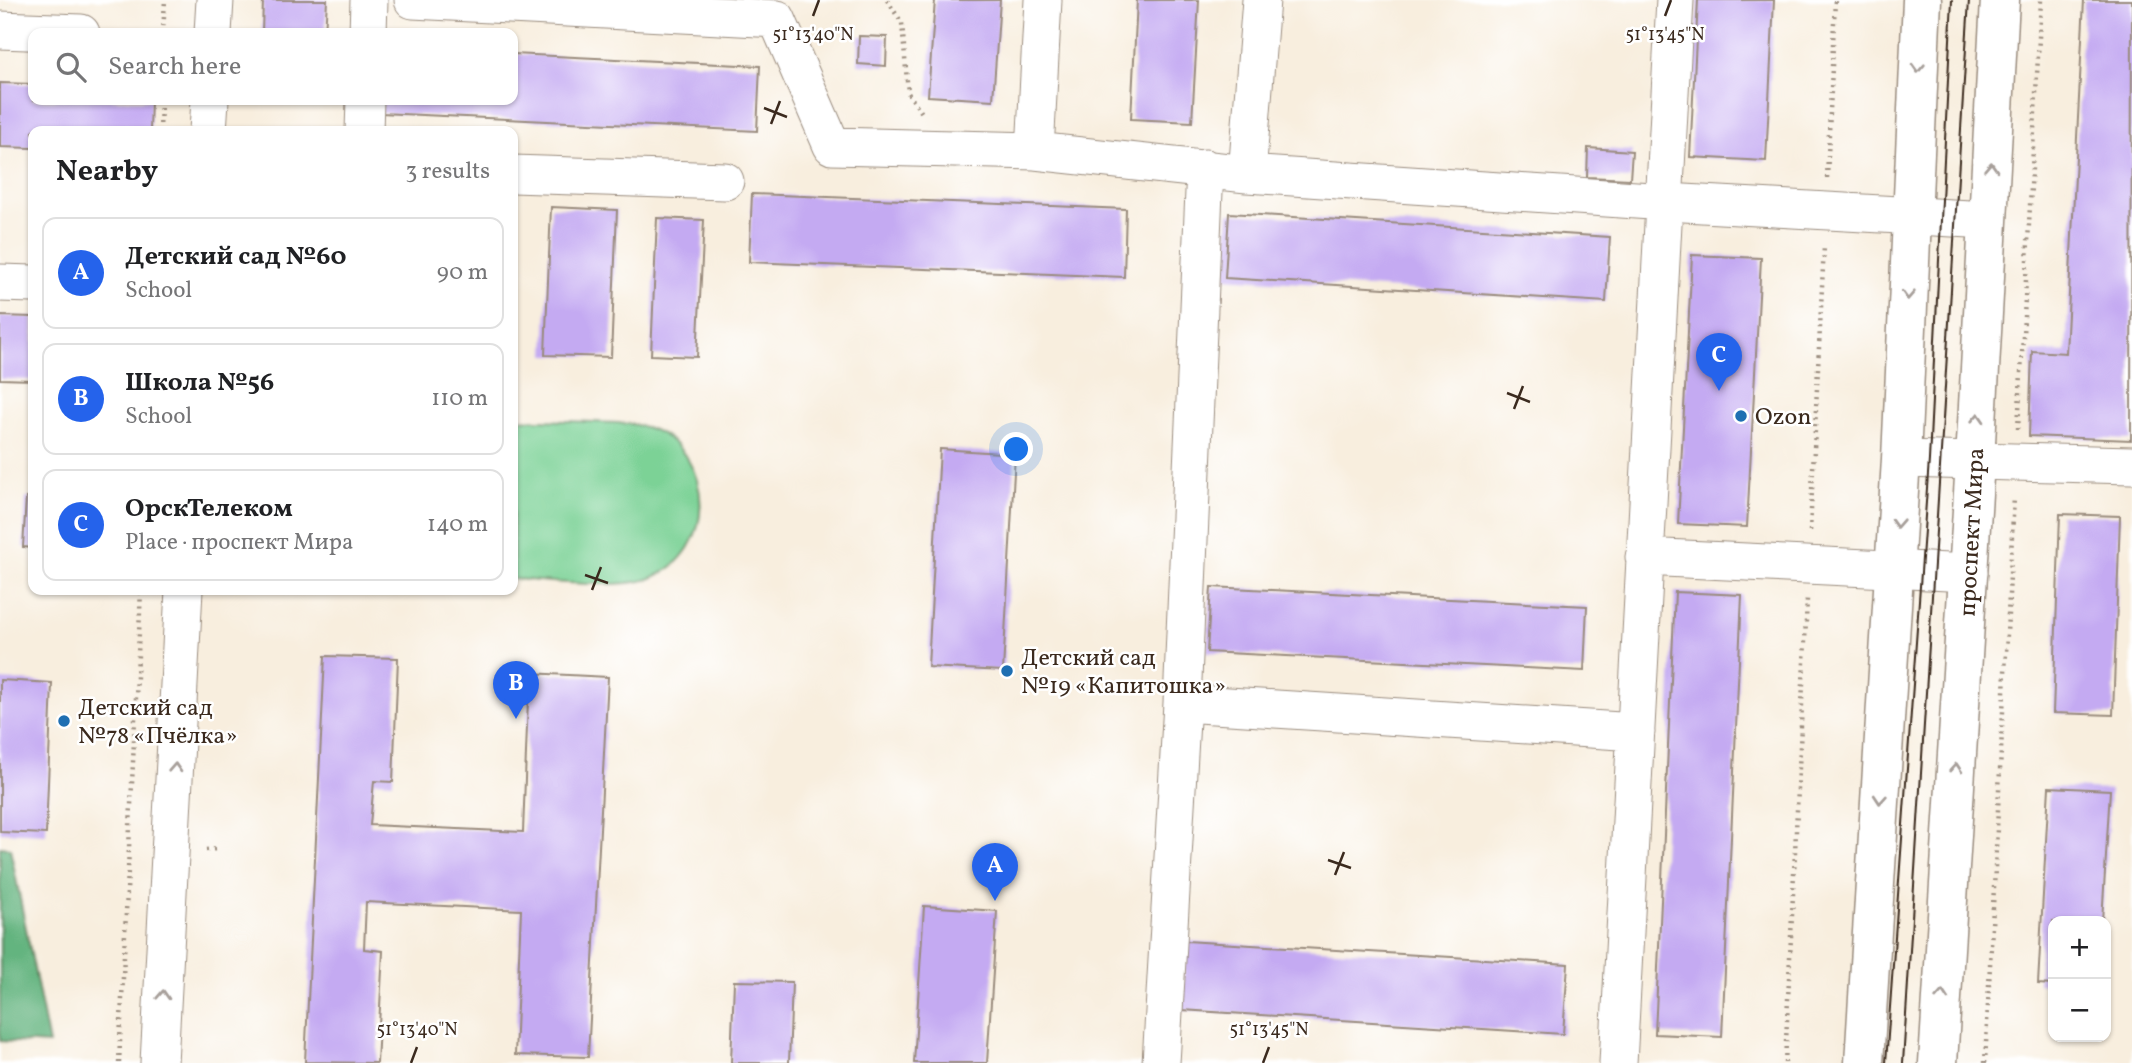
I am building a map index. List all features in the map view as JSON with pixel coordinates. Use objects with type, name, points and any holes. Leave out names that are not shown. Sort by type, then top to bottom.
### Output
[{"type":"main road","points":[[1864,1063],[1901,459],[1922,0]]},
{"type":"main road","name":"проспект Мира","points":[[1938,1063],[1969,573],[2000,0]]},
{"type":"street","points":[[214,28],[215,0]]},
{"type":"street","points":[[368,28],[369,0]]},
{"type":"street","points":[[413,0],[777,19],[832,146],[1035,151],[1247,174],[1666,202],[1989,219]]},
{"type":"street","points":[[1035,151],[1043,0]]},
{"type":"street","points":[[1247,174],[1261,0]]},
{"type":"street","points":[[1618,1063],[1675,0]]},
{"type":"street","points":[[0,30],[28,31]]},
{"type":"street","points":[[208,126],[210,105]]},
{"type":"street","points":[[363,126],[365,105]]},
{"type":"street","points":[[1161,1063],[1182,703],[1205,168]]},
{"type":"street","points":[[518,174],[725,181]]},
{"type":"street","points":[[0,283],[28,284]]},
{"type":"street","points":[[1901,459],[2132,465]]},
{"type":"street","points":[[1644,557],[1969,573]]},
{"type":"street","points":[[159,1063],[184,595]]},
{"type":"street","points":[[1182,703],[1636,732]]},
{"type":"path","points":[[163,28],[165,0]]},
{"type":"path","points":[[887,0],[902,23],[908,93],[946,149]]},
{"type":"path","points":[[1985,1063],[2041,0]]},
{"type":"path","points":[[160,126],[161,105]]},
{"type":"path","points":[[119,1063],[141,595]]},
{"type":"path","points":[[207,850],[217,849]]},
{"type":"path","points":[[121,852],[130,851]]},
{"type":"green space","points":[[518,419],[629,424],[651,429],[672,442],[688,460],[697,481],[701,504],[698,527],[688,548],[673,565],[638,582],[584,584],[518,579]]},
{"type":"green space","points":[[0,847],[10,848],[49,1044],[0,1041]]},
{"type":"building","points":[[263,0],[327,0],[325,28],[262,28]]},
{"type":"building","points":[[935,0],[1000,0],[993,100],[928,96]]},
{"type":"building","points":[[1137,0],[1199,0],[1192,122],[1131,119]]},
{"type":"building","points":[[1698,0],[1774,0],[1766,161],[1690,157]]},
{"type":"building","points":[[2084,0],[2132,0],[2131,440],[2029,436],[2032,351],[2066,353]]},
{"type":"building","points":[[859,36],[887,37],[886,66],[858,64]]},
{"type":"building","points":[[518,54],[760,66],[757,131],[381,113],[382,105],[518,105]]},
{"type":"building","points":[[0,83],[28,84],[28,105],[151,105],[150,126],[28,126],[28,148],[0,147]]},
{"type":"building","points":[[1588,148],[1632,151],[1630,179],[1587,177]]},
{"type":"building","points":[[752,194],[1126,209],[1124,277],[749,262]]},
{"type":"building","points":[[551,207],[617,210],[611,357],[545,355]]},
{"type":"building","points":[[1229,213],[1610,237],[1606,302],[1225,278]]},
{"type":"building","points":[[657,218],[704,220],[697,357],[651,355]]},
{"type":"building","points":[[1692,255],[1761,258],[1747,527],[1678,524]]},
{"type":"building","points":[[0,316],[28,317],[28,380],[0,379]]},
{"type":"building","points":[[940,449],[1015,454],[1003,671],[928,667]]},
{"type":"building","points":[[26,498],[28,548],[23,547]]},
{"type":"building","points":[[2060,514],[2120,516],[2113,715],[2053,713]]},
{"type":"building","points":[[1211,587],[1587,606],[1584,671],[1207,652]]},
{"type":"building","points":[[1675,592],[1742,595],[1722,1037],[1655,1034]]},
{"type":"building","points":[[325,656],[398,658],[393,782],[374,781],[370,825],[523,832],[529,673],[608,677],[588,1057],[515,1055],[521,910],[366,902],[364,949],[383,951],[377,1063],[305,1062]]},
{"type":"building","points":[[0,680],[52,683],[46,834],[0,832]]},
{"type":"building","points":[[2049,787],[2110,790],[2102,916],[2048,916],[2048,985],[2038,984]]},
{"type":"building","points":[[924,906],[997,911],[987,1063],[914,1063]]},
{"type":"building","points":[[1186,941],[1568,964],[1563,1034],[1182,1010]]},
{"type":"building","points":[[734,981],[792,982],[789,1063],[731,1063]]},
{"type":"tram line","points":[[1886,1063],[1929,460],[1952,0]]},
{"type":"tram line","points":[[1903,1063],[1969,0]]},
{"type":"place","name":"ОрскТелеком","points":[[1719,391]]},
{"type":"place","name":"Ozon","points":[[1741,416]]},
{"type":"place","name":"Детский сад №19 «Капитошка»","points":[[1007,671]]},
{"type":"place","name":"Школа №56","points":[[516,719]]},
{"type":"place","name":"Детский сад №78 «Пчёлка»","points":[[64,721]]},
{"type":"place","name":"Детский сад №60","points":[[995,901]]}]
